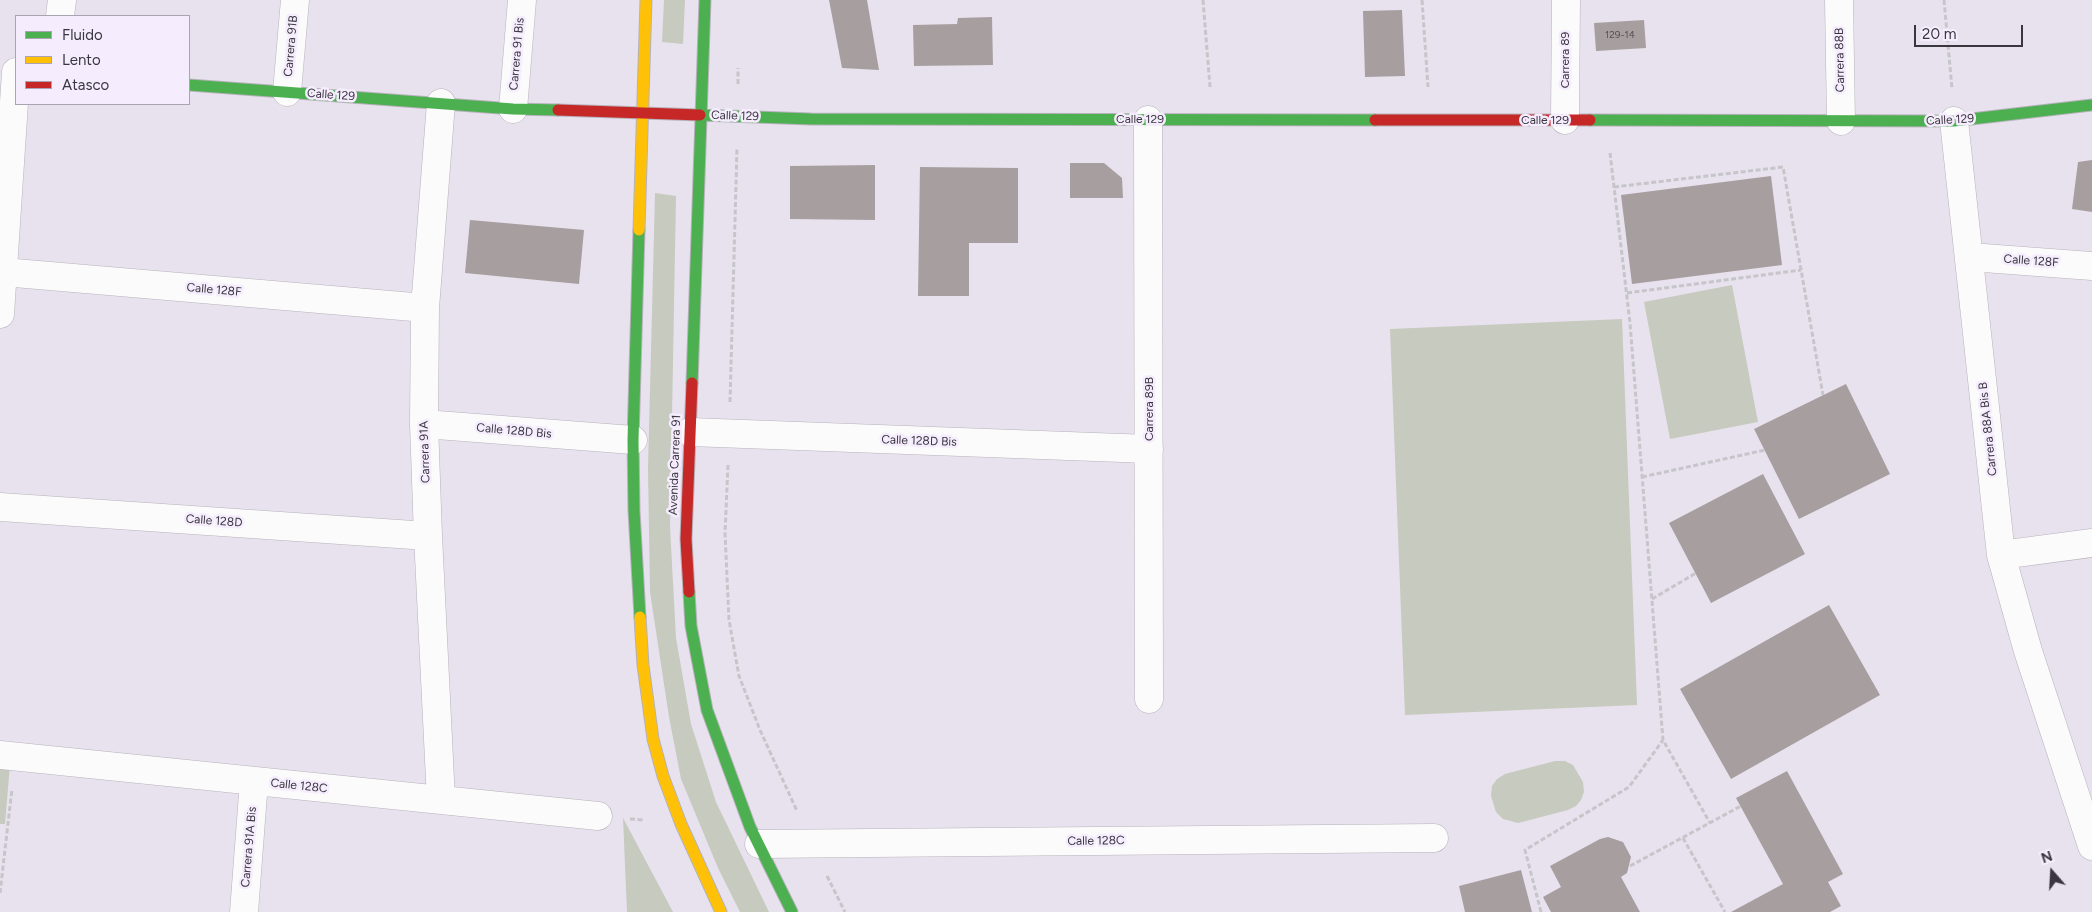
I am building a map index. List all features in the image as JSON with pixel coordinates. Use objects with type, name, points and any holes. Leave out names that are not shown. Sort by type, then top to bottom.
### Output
[{"type":"street","points":[[60,15],[62,0]]},
{"type":"street","name":"Carrera 91B","points":[[287,92],[295,0]]},
{"type":"street","name":"Carrera 91 Bis","points":[[513,109],[522,0]]},
{"type":"street","points":[[646,0],[633,440],[634,511],[643,665],[653,739],[674,806],[722,912]]},
{"type":"street","name":"Avenida Carrera 91","points":[[705,0],[686,538],[691,626],[707,710],[732,783],[750,827],[792,912]]},
{"type":"street","name":"Carrera 89","points":[[1565,120],[1566,0]]},
{"type":"street","name":"Carrera 88B","points":[[1838,0],[1842,121]]},
{"type":"street","points":[[0,314],[3,272],[5,143],[15,78]]},
{"type":"street","name":"Calle 129","points":[[190,85],[513,109],[811,119],[1954,121],[2092,105]]},
{"type":"street","name":"Carrera 91A","points":[[440,103],[425,308],[424,424],[441,800]]},
{"type":"street","name":"Carrera 89B","points":[[1148,120],[1149,699]]},
{"type":"street","name":"Carrera 88A Bis B","points":[[1954,121],[2001,555],[2028,651],[2092,846]]},
{"type":"street","name":"Calle 128F","points":[[1970,257],[2092,266]]},
{"type":"street","name":"Calle 128F","points":[[3,272],[425,308]]},
{"type":"street","name":"Calle 128D Bis","points":[[424,424],[633,440]]},
{"type":"street","name":"Calle 128D Bis","points":[[690,432],[1149,449]]},
{"type":"street","name":"Calle 128D","points":[[0,507],[428,536]]},
{"type":"street","points":[[2001,555],[2092,543]]},
{"type":"street","name":"Calle 128C","points":[[8,756],[598,816]]},
{"type":"street","name":"Carrera 91A Bis","points":[[244,912],[254,781]]},
{"type":"street","name":"Calle 128C","points":[[759,844],[1434,838]]},
{"type":"path","points":[[1203,0],[1212,120]]},
{"type":"path","points":[[1422,0],[1430,120]]},
{"type":"path","points":[[1944,0],[1954,121]]},
{"type":"path","points":[[1606,121],[1626,293],[1663,740],[1710,823]]},
{"type":"path","points":[[1614,187],[1783,167],[1823,395]]},
{"type":"path","points":[[737,173],[725,533],[729,620],[739,676],[760,730],[845,912]]},
{"type":"path","points":[[1626,293],[1801,270]]},
{"type":"path","points":[[1642,477],[1765,450]]},
{"type":"path","points":[[1652,599],[1696,573]]},
{"type":"path","points":[[1541,912],[1525,850],[1629,787],[1663,740]]},
{"type":"path","points":[[0,893],[8,756]]},
{"type":"path","points":[[1630,866],[1741,806]]},
{"type":"path","points":[[1683,838],[1725,912]]},
{"type":"shaded area","points":[[664,0],[685,0],[683,44],[662,42]]},
{"type":"shaded area","points":[[655,193],[676,196],[670,527],[676,638],[691,724],[716,802],[769,912],[740,912],[718,868],[681,779],[669,717],[650,592],[648,468]]},
{"type":"shaded area","points":[[1732,285],[1758,422],[1670,439],[1644,302]]},
{"type":"shaded area","points":[[1622,319],[1637,705],[1405,715],[1390,329]]},
{"type":"shaded area","points":[[1555,761],[1565,761],[1573,765],[1583,782],[1584,792],[1576,806],[1568,810],[1518,823],[1503,819],[1496,812],[1491,796],[1492,786],[1497,779],[1505,774]]},
{"type":"shaded area","points":[[0,764],[10,765],[5,824],[0,824]]},
{"type":"shaded area","points":[[623,818],[673,912],[627,912]]},
{"type":"building","points":[[829,0],[867,0],[879,70],[842,68]]},
{"type":"building","points":[[1402,10],[1405,76],[1365,77],[1363,11]]},
{"type":"building","points":[[992,17],[993,65],[914,66],[913,25],[957,24],[958,18]]},
{"type":"building","points":[[1644,20],[1646,48],[1596,51],[1594,23]]},
{"type":"building","points":[[2092,160],[2092,212],[2072,209],[2078,162]]},
{"type":"building","points":[[1070,163],[1104,163],[1122,178],[1123,198],[1070,198]]},
{"type":"building","points":[[875,165],[875,220],[790,219],[790,166]]},
{"type":"building","points":[[920,167],[1018,168],[1018,243],[969,243],[969,296],[918,296]]},
{"type":"building","points":[[1771,176],[1782,265],[1632,284],[1621,195]]},
{"type":"building","points":[[470,220],[584,230],[579,284],[465,273]]},
{"type":"building","points":[[1846,384],[1890,474],[1799,519],[1754,429]]},
{"type":"building","points":[[1763,474],[1805,554],[1711,603],[1669,523]]},
{"type":"building","points":[[1829,605],[1880,695],[1731,779],[1680,689]]},
{"type":"building","points":[[1787,771],[1843,874],[1828,882],[1841,906],[1830,912],[1731,912],[1783,884],[1736,798]]},
{"type":"building","points":[[1608,837],[1623,842],[1631,857],[1627,873],[1621,877],[1640,912],[1551,912],[1543,897],[1561,887],[1550,866],[1600,839]]},
{"type":"building","points":[[1521,870],[1532,912],[1465,912],[1459,886]]},
{"type":"traffic: fast","points":[[692,383],[705,0]]},
{"type":"traffic: fast","points":[[190,85],[513,109],[558,110]]},
{"type":"traffic: fast","points":[[1590,120],[1954,121],[2092,105]]},
{"type":"traffic: fast","points":[[700,115],[811,119],[1375,120]]},
{"type":"traffic: fast","points":[[639,230],[633,440],[634,511],[640,617]]},
{"type":"traffic: fast","points":[[689,592],[691,626],[707,710],[750,827],[792,912]]},
{"type":"traffic: slow","points":[[639,230],[646,0]]},
{"type":"traffic: slow","points":[[640,617],[643,665],[653,739],[663,776],[681,824],[721,912]]},
{"type":"traffic: jam","points":[[558,110],[700,115]]},
{"type":"traffic: jam","points":[[1375,120],[1590,120]]},
{"type":"traffic: jam","points":[[689,592],[686,539],[692,383]]}]
